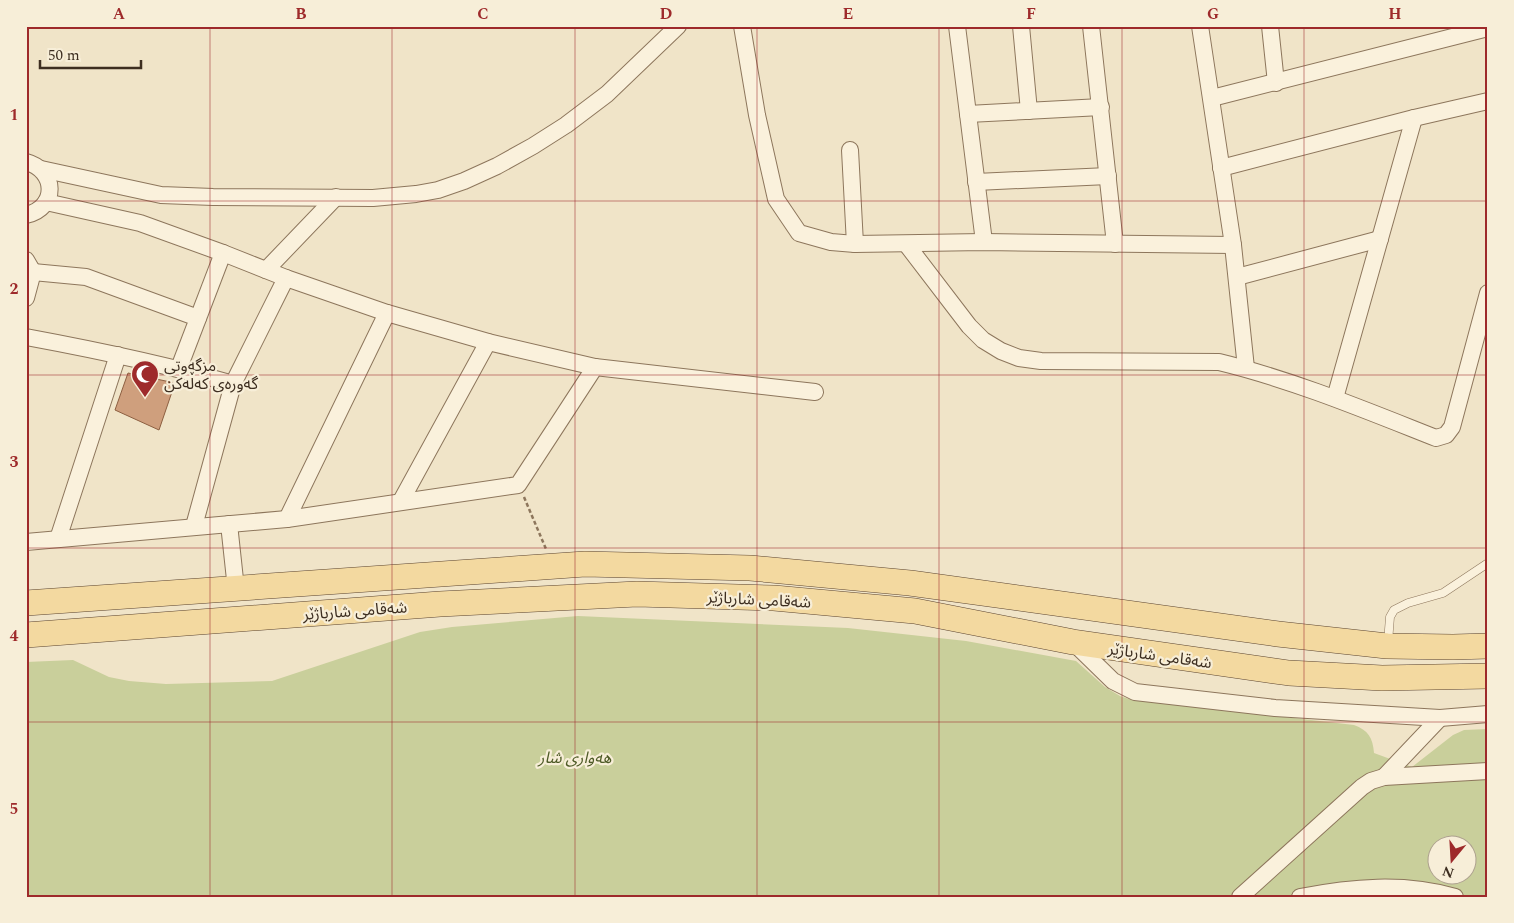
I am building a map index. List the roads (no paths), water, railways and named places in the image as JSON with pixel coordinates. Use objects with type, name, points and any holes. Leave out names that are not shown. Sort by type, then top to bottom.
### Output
[{"type":"main road","name":"شەقامی شارباژێر","points":[[26,603],[236,590],[585,564],[741,568],[910,583],[1278,634],[1387,646],[1488,646]]},
{"type":"main road","points":[[799,600],[801,573]]},
{"type":"main road","name":"شەقامی شارباژێر","points":[[26,635],[440,604],[637,594],[799,600],[915,611],[1073,642],[1227,665],[1298,673],[1382,678],[1488,676]]},
{"type":"street","points":[[32,162],[161,194],[213,197],[373,198],[438,190],[497,166],[533,146],[579,115],[606,94],[678,26]]},
{"type":"street","points":[[742,26],[757,115],[776,199],[798,234],[831,242],[855,244],[984,242],[1233,244]]},
{"type":"street","points":[[957,26],[984,242]]},
{"type":"street","points":[[1021,26],[1029,111]]},
{"type":"street","points":[[1091,26],[1115,244]]},
{"type":"street","points":[[1200,26],[1233,244],[1246,368]]},
{"type":"street","points":[[1270,26],[1276,83]]},
{"type":"street","points":[[1212,98],[1488,28]]},
{"type":"street","points":[[1221,168],[1414,118],[1488,101]]},
{"type":"street","points":[[968,114],[1101,107]]},
{"type":"street","points":[[1335,398],[1414,118]]},
{"type":"street","points":[[850,150],[855,244]]},
{"type":"street","points":[[26,215],[40,209],[46,202],[49,194],[47,176],[32,162]]},
{"type":"street","points":[[976,182],[1108,176]]},
{"type":"street","points":[[266,270],[336,198]]},
{"type":"street","points":[[46,202],[140,223],[286,278],[387,313],[488,342],[595,367],[815,392]]},
{"type":"street","points":[[1237,277],[1380,239]]},
{"type":"street","points":[[907,244],[969,326],[983,340],[1001,351],[1019,358],[1041,361],[1219,362],[1246,368],[1335,398],[1436,438],[1446,435],[1452,427],[1484,326],[1488,293]]},
{"type":"street","points":[[179,368],[223,253]]},
{"type":"street","points":[[26,298],[30,266],[86,277],[198,318]]},
{"type":"street","points":[[194,526],[234,384],[286,278]]},
{"type":"street","points":[[287,519],[387,313]]},
{"type":"street","points":[[26,338],[179,368],[234,384]]},
{"type":"street","points":[[401,501],[488,342]]},
{"type":"street","points":[[58,539],[118,355]]},
{"type":"street","points":[[26,542],[287,519],[518,485],[595,367]]},
{"type":"street","points":[[229,524],[236,590]]},
{"type":"street","points":[[1073,642],[1113,681],[1135,692],[1275,708],[1440,718],[1488,714]]},
{"type":"street","points":[[1384,777],[1440,718]]},
{"type":"street","points":[[1240,897],[1371,780],[1384,777],[1488,770]]},
{"type":"street","points":[[1300,897],[1330,891],[1404,887],[1455,897]]},
{"type":"lane","points":[[1387,646],[1390,616],[1394,610],[1408,603],[1443,593],[1488,563]]},
{"type":"place","name":"مزگەوتی گەورەی کەڵەکن","points":[[145,398]]},
{"type":"park label","name":"هەواری شار","points":[[575,757]]}]
